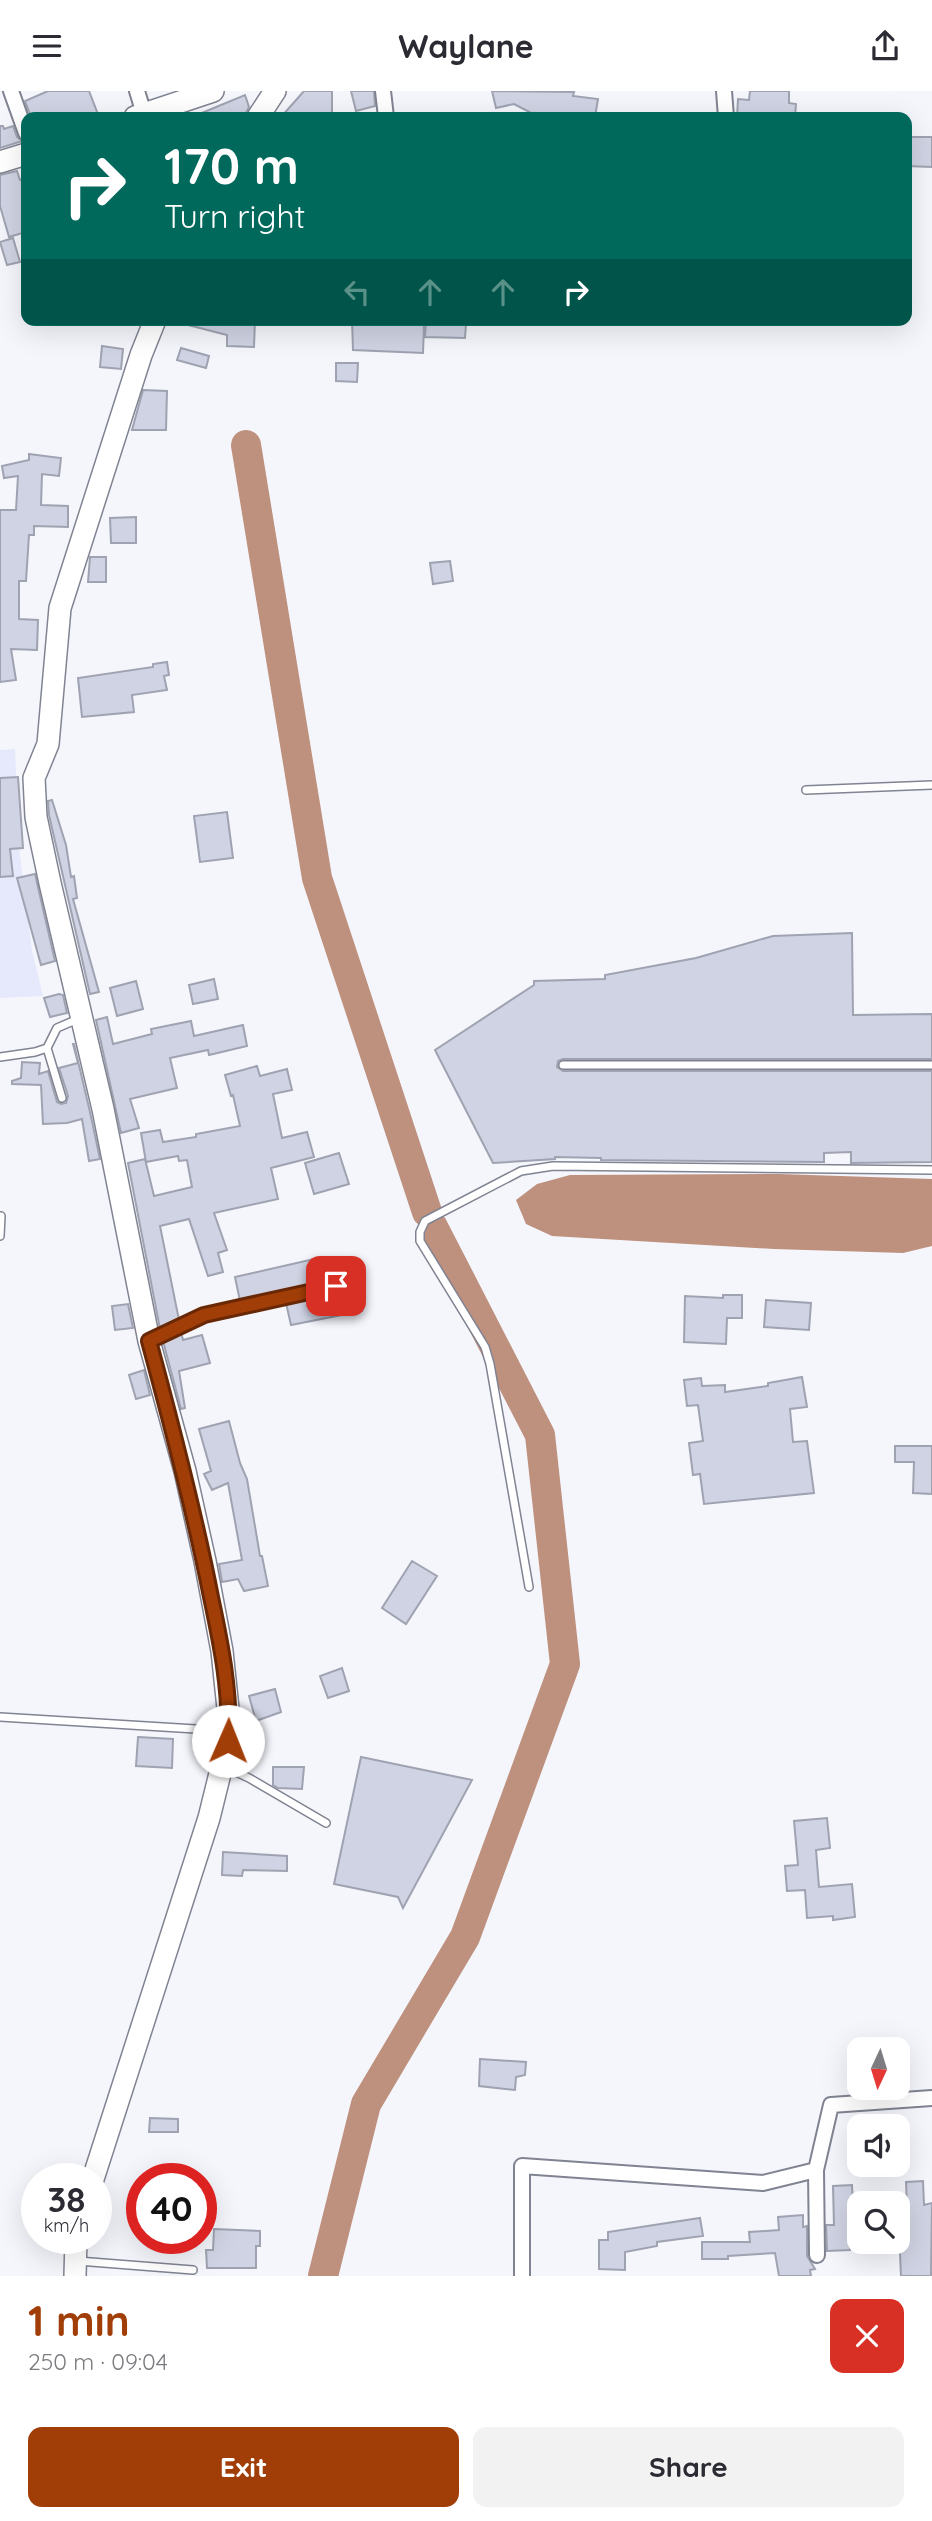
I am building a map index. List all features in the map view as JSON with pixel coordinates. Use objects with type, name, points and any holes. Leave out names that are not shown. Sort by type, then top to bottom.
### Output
[{"type":"street","points":[[11,91],[21,119]]},
{"type":"street","points":[[137,91],[139,112]]},
{"type":"street","points":[[151,112],[213,91]]},
{"type":"street","points":[[261,112],[275,91]]},
{"type":"street","points":[[383,91],[385,112]]},
{"type":"street","points":[[724,91],[726,112]]},
{"type":"street","points":[[0,162],[21,156]]},
{"type":"street","points":[[98,2163],[209,1818],[229,1718],[222,1651],[205,1561],[185,1471],[149,1341],[103,1109],[36,817],[34,778],[48,744],[60,608],[153,326]]},
{"type":"street","points":[[817,2255],[816,2170],[831,2105],[932,2098]]},
{"type":"street","points":[[522,2276],[522,2166],[763,2183],[816,2170]]},
{"type":"lane","points":[[806,790],[932,785]]},
{"type":"lane","points":[[62,1098],[47,1048],[57,1028],[81,1017]]},
{"type":"lane","points":[[0,1057],[47,1048]]},
{"type":"lane","points":[[564,1065],[932,1065]]},
{"type":"lane","points":[[529,1587],[485,1347],[420,1241],[419,1231],[425,1221],[521,1171],[553,1166],[932,1170]]},
{"type":"lane","points":[[0,1236],[1,1216]]},
{"type":"lane","points":[[149,1341],[204,1315],[336,1286]]},
{"type":"lane","points":[[0,1717],[228,1731]]},
{"type":"lane","points":[[221,1765],[249,1777],[326,1823]]},
{"type":"lane","points":[[75,2268],[193,2270]]},
{"type":"shaded area","points":[[15,749],[19,848],[32,951],[43,996],[0,998],[0,750]]},
{"type":"shaded area","points":[[779,1174],[932,1179],[932,1246],[903,1253],[774,1249],[552,1236],[526,1224],[516,1200],[537,1184],[570,1175]]},
{"type":"building","points":[[48,91],[89,91],[97,112],[29,112],[25,101]]},
{"type":"building","points":[[304,91],[332,91],[332,112],[285,112]]},
{"type":"building","points":[[351,91],[374,91],[375,106],[356,111]]},
{"type":"building","points":[[492,91],[574,92],[573,96],[598,99],[596,112],[529,112],[514,104],[496,108]]},
{"type":"building","points":[[750,91],[789,91],[789,103],[796,104],[795,112],[737,112],[738,99],[749,100]]},
{"type":"building","points":[[245,95],[249,107],[246,112],[204,112]]},
{"type":"building","points":[[0,126],[4,129],[13,126],[21,141],[0,148]]},
{"type":"building","points":[[912,137],[932,137],[932,167],[912,166]]},
{"type":"building","points":[[17,171],[21,180],[21,233],[9,237],[0,206],[0,175]]},
{"type":"building","points":[[13,238],[20,262],[7,265],[0,242]]},
{"type":"building","points":[[192,326],[255,326],[254,347],[227,346],[227,335]]},
{"type":"building","points":[[352,326],[424,326],[423,353],[353,350]]},
{"type":"building","points":[[426,326],[466,326],[465,338],[425,337]]},
{"type":"building","points":[[102,346],[123,349],[121,369],[100,367]]},
{"type":"building","points":[[181,348],[209,356],[206,368],[177,360]]},
{"type":"building","points":[[336,363],[358,363],[357,382],[336,381]]},
{"type":"building","points":[[143,390],[167,391],[166,430],[132,430]]},
{"type":"building","points":[[29,454],[61,458],[59,476],[42,474],[41,505],[68,506],[68,527],[34,526],[34,535],[29,535],[26,581],[19,581],[19,619],[38,620],[37,650],[11,649],[16,680],[0,682],[0,510],[16,510],[18,476],[4,478],[2,466],[29,460]]},
{"type":"building","points":[[136,517],[136,543],[111,543],[110,518]]},
{"type":"building","points":[[90,557],[106,557],[106,582],[88,582]]},
{"type":"building","points":[[450,561],[453,581],[433,584],[430,563]]},
{"type":"building","points":[[167,662],[169,675],[164,676],[167,690],[132,695],[134,712],[82,717],[78,678],[153,667],[153,664]]},
{"type":"building","points":[[18,777],[23,848],[10,849],[13,876],[0,877],[0,778]]},
{"type":"building","points":[[52,800],[66,845],[71,877],[74,876],[77,898],[73,899],[99,992],[90,994],[49,815],[48,801]]},
{"type":"building","points":[[227,812],[233,858],[200,862],[194,816]]},
{"type":"building","points":[[35,874],[55,961],[41,965],[17,878]]},
{"type":"building","points":[[852,933],[853,1015],[932,1014],[932,1059],[563,1059],[558,1061],[557,1067],[563,1071],[932,1071],[932,1162],[851,1163],[851,1152],[824,1153],[824,1162],[601,1160],[555,1157],[493,1163],[435,1050],[534,985],[534,981],[605,979],[605,975],[696,958],[773,936]]},
{"type":"building","points":[[214,979],[218,999],[193,1004],[189,985]]},
{"type":"building","points":[[136,981],[143,1009],[117,1016],[110,988]]},
{"type":"building","points":[[63,995],[67,1013],[50,1017],[44,998]]},
{"type":"building","points":[[107,1017],[113,1044],[152,1034],[151,1029],[191,1021],[194,1036],[243,1025],[247,1046],[209,1055],[208,1050],[170,1058],[177,1088],[130,1099],[139,1128],[121,1133],[96,1020]]},
{"type":"building","points":[[74,1044],[90,1112],[100,1159],[89,1161],[82,1119],[43,1124],[41,1085],[12,1084],[12,1081],[21,1078],[22,1062],[40,1063],[39,1074],[48,1071],[57,1102],[66,1103],[68,1096],[59,1068],[78,1063]]},
{"type":"building","points":[[257,1066],[260,1076],[287,1069],[292,1090],[273,1094],[282,1138],[307,1132],[314,1157],[271,1168],[278,1199],[214,1213],[227,1250],[218,1253],[223,1272],[208,1276],[189,1219],[160,1226],[179,1320],[160,1329],[128,1163],[145,1159],[154,1196],[192,1187],[187,1160],[179,1161],[178,1156],[146,1162],[141,1133],[160,1130],[163,1142],[240,1126],[225,1075]]},
{"type":"building","points":[[339,1153],[349,1184],[314,1194],[305,1163]]},
{"type":"building","points":[[323,1257],[328,1281],[240,1301],[235,1277]]},
{"type":"building","points":[[358,1285],[362,1311],[291,1325],[286,1303]]},
{"type":"building","points":[[723,1295],[742,1295],[742,1318],[727,1318],[726,1344],[684,1342],[685,1296],[723,1298]]},
{"type":"building","points":[[766,1300],[811,1303],[809,1330],[764,1327]]},
{"type":"building","points":[[128,1304],[133,1328],[115,1330],[112,1306]]},
{"type":"building","points":[[181,1332],[183,1340],[202,1335],[210,1363],[179,1371],[185,1408],[181,1409],[163,1341]]},
{"type":"building","points":[[144,1370],[150,1395],[136,1399],[129,1375]]},
{"type":"building","points":[[802,1377],[807,1407],[790,1409],[793,1442],[807,1441],[814,1493],[704,1504],[700,1474],[693,1475],[689,1443],[703,1441],[698,1405],[687,1406],[684,1380],[701,1378],[702,1386],[725,1385],[725,1392],[768,1386],[768,1383]]},
{"type":"building","points":[[229,1421],[247,1479],[268,1586],[244,1591],[238,1579],[222,1582],[219,1564],[242,1560],[228,1483],[212,1490],[204,1474],[211,1471],[199,1429]]},
{"type":"building","points":[[895,1446],[932,1446],[932,1494],[913,1493],[914,1462],[895,1462]]},
{"type":"building","points":[[412,1561],[437,1576],[406,1624],[382,1608]]},
{"type":"building","points":[[342,1668],[349,1691],[328,1698],[320,1676]]},
{"type":"building","points":[[275,1689],[281,1712],[256,1721],[249,1696]]},
{"type":"building","points":[[138,1737],[173,1739],[172,1768],[136,1766]]},
{"type":"building","points":[[361,1757],[472,1780],[403,1908],[398,1897],[334,1884]]},
{"type":"building","points":[[273,1767],[304,1767],[302,1789],[278,1788],[273,1785]]},
{"type":"building","points":[[827,1818],[830,1848],[816,1850],[819,1887],[852,1884],[855,1917],[833,1920],[833,1916],[807,1918],[805,1890],[787,1891],[785,1866],[798,1865],[794,1821]]},
{"type":"building","points":[[223,1852],[287,1856],[287,1871],[243,1870],[242,1876],[222,1875]]},
{"type":"building","points":[[480,2059],[526,2062],[525,2075],[516,2077],[515,2090],[479,2086]]},
{"type":"building","points":[[150,2118],[178,2119],[178,2132],[149,2132]]},
{"type":"building","points":[[923,2181],[924,2205],[932,2203],[931,2276],[901,2276],[900,2254],[910,2254],[910,2191],[906,2191],[906,2182]]},
{"type":"building","points":[[852,2185],[852,2191],[847,2191],[847,2250],[827,2251],[826,2225],[834,2225],[833,2186]]},
{"type":"building","points":[[803,2215],[803,2227],[807,2226],[807,2256],[815,2269],[810,2270],[811,2276],[779,2276],[775,2253],[728,2256],[728,2259],[702,2259],[702,2242],[750,2242],[749,2232],[779,2230],[778,2217]]},
{"type":"building","points":[[700,2218],[703,2236],[657,2242],[657,2246],[625,2252],[625,2270],[599,2269],[599,2240],[608,2240],[608,2232]]},
{"type":"building","points":[[217,2229],[260,2231],[260,2246],[256,2246],[256,2268],[207,2268],[206,2254],[217,2254]]},
{"type":"waterway","points":[[246,445],[317,878],[427,1212]]},
{"type":"waterway","points":[[323,2276],[366,2104],[465,1937],[565,1664],[540,1435],[433,1227]]},
{"type":"route","points":[[228,1741],[229,1718],[222,1651],[205,1561],[185,1471],[149,1341],[204,1315],[336,1286]]}]
